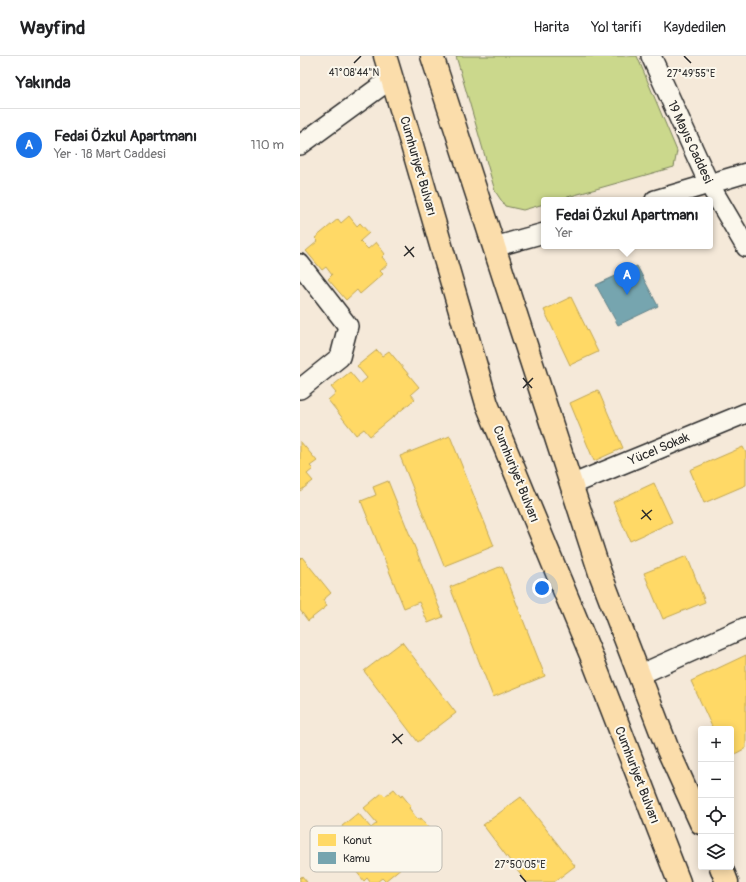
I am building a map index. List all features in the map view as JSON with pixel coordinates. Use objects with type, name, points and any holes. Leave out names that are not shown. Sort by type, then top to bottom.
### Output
[{"type":"main road","name":"Cumhuriyet Bulvarı","points":[[385,56],[487,404],[591,655],[679,882]]},
{"type":"main road","points":[[432,56],[600,573],[668,750],[698,816]]},
{"type":"main road","points":[[721,870],[727,882]]},
{"type":"street","name":"19 Mayıs Caddesi","points":[[651,56],[709,184],[746,247]]},
{"type":"street","points":[[300,145],[392,78]]},
{"type":"street","points":[[665,197],[746,173]]},
{"type":"street","points":[[494,247],[541,234]]},
{"type":"street","points":[[300,264],[348,326],[340,357],[300,389]]},
{"type":"street","name":"Yücel Sokak","points":[[571,485],[746,413]]},
{"type":"street","points":[[639,675],[746,627]]},
{"type":"green space","points":[[456,56],[637,56],[677,151],[674,167],[568,197],[541,197],[541,205],[523,210],[505,206],[495,191]]},
{"type":"building: Konut","points":[[349,216],[357,226],[360,223],[369,233],[360,241],[368,249],[376,242],[385,254],[382,257],[388,264],[380,271],[383,274],[360,294],[357,290],[346,300],[328,279],[332,275],[326,267],[322,270],[306,251],[318,241],[315,238],[338,219],[341,223]]},
{"type":"building: Konut","points":[[571,297],[598,352],[570,365],[544,310]]},
{"type":"building: Konut","points":[[377,350],[382,356],[389,351],[419,387],[411,394],[415,399],[370,436],[364,429],[356,435],[328,400],[336,393],[331,387],[350,372],[360,384],[367,378],[357,366]]},
{"type":"building: Konut","points":[[598,390],[623,448],[594,461],[570,403]]},
{"type":"building: Konut","points":[[450,436],[494,546],[444,566],[400,456]]},
{"type":"building: Konut","points":[[300,441],[317,461],[310,466],[313,469],[307,474],[313,481],[300,491]]},
{"type":"building: Konut","points":[[743,447],[746,453],[746,485],[704,503],[690,470]]},
{"type":"building: Konut","points":[[388,481],[443,617],[428,623],[419,602],[404,608],[361,501],[376,495],[373,487]]},
{"type":"building: Konut","points":[[654,483],[672,522],[630,541],[613,502]]},
{"type":"building: Konut","points":[[687,556],[705,602],[663,619],[644,573]]},
{"type":"building: Konut","points":[[302,557],[331,593],[323,600],[327,606],[308,621],[300,610],[300,559]]},
{"type":"building: Konut","points":[[502,566],[545,676],[493,697],[450,587]]},
{"type":"building: Konut","points":[[402,642],[456,713],[418,742],[364,671]]},
{"type":"building: Konut","points":[[746,655],[746,748],[734,754],[734,726],[712,726],[691,681]]},
{"type":"building: Konut","points":[[394,789],[401,797],[402,795],[411,806],[409,808],[418,820],[421,818],[428,826],[373,826],[377,823],[364,808],[382,793],[385,796]]},
{"type":"building: Konut","points":[[521,797],[575,866],[554,882],[526,882],[483,825]]},
{"type":"building: Konut","points":[[358,813],[369,826],[342,826]]},
{"type":"building: Konut","points":[[357,872],[396,872],[385,881],[382,878],[377,882],[370,882],[367,878],[364,881]]},
{"type":"building: Konut","points":[[302,876],[307,882],[300,882],[300,877],[301,878]]},
{"type":"building: Kamu","points":[[637,266],[658,306],[618,325],[596,285]]},
{"type":"place","name":"Fedai Özkul Apartmanı","points":[[627,295]]}]
